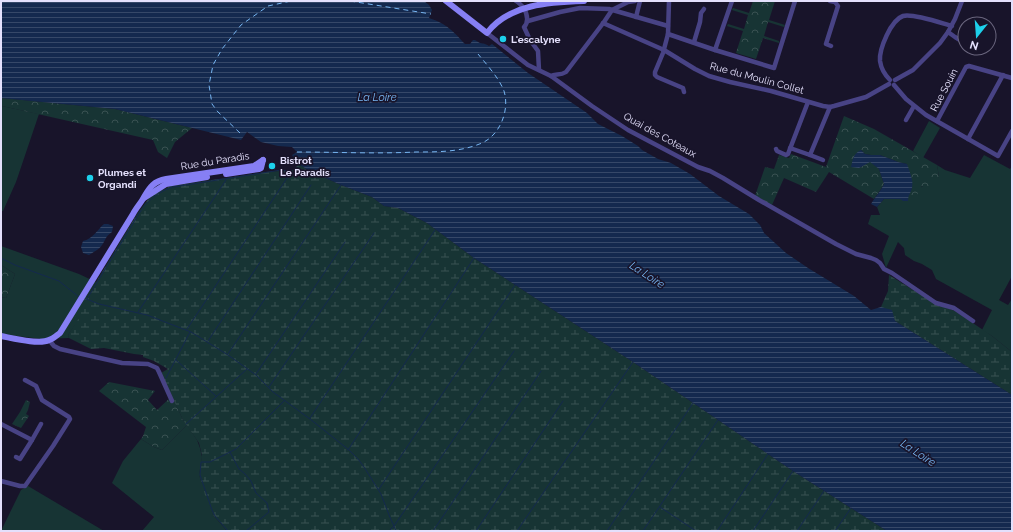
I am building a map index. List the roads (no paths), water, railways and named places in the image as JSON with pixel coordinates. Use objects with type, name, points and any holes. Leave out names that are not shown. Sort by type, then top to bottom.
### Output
[{"type":"main road","name":"Quai des Coteaux","points":[[446,1],[487,33]]},
{"type":"main road","points":[[487,33],[494,24],[524,8],[551,3],[584,1]]},
{"type":"main road","name":"Rue du Paradis","points":[[49,340],[60,333],[64,327],[126,224],[152,185],[160,180],[249,166],[263,160],[259,170],[169,183],[144,198]]},
{"type":"main road","points":[[1,336],[36,342],[45,342],[49,340]]},
{"type":"street","points":[[516,1],[524,8],[527,23],[524,27],[526,33],[538,51],[539,70]]},
{"type":"street","points":[[551,76],[566,72],[612,10],[628,2],[635,1]]},
{"type":"street","points":[[636,17],[640,1]]},
{"type":"street","points":[[669,1],[668,34],[655,75],[683,88],[684,92]]},
{"type":"street","points":[[715,50],[732,1]]},
{"type":"street","points":[[668,34],[774,68],[795,1]]},
{"type":"street","points":[[830,1],[835,2],[838,6],[826,44],[831,46]]},
{"type":"street","name":"Rue du Moulin Collet","points":[[603,23],[664,50],[709,76],[830,107],[866,97],[913,70],[940,43],[948,32],[962,1]]},
{"type":"street","points":[[527,23],[560,12],[580,8],[612,10],[668,26]]},
{"type":"street","points":[[694,42],[701,13],[704,9]]},
{"type":"street","points":[[952,26],[913,16],[898,18],[890,30],[881,51],[881,67],[885,75],[914,106],[937,122],[998,156],[1012,131]]},
{"type":"street","points":[[948,32],[957,39]]},
{"type":"street","name":"Quai des Coteaux","points":[[487,33],[528,65],[551,76],[597,110],[628,130],[698,167],[717,174],[836,244],[856,254],[876,260],[884,269],[936,303],[954,308],[973,321]]},
{"type":"street","name":"Rue Souin","points":[[937,122],[966,67],[969,66],[1012,78]]},
{"type":"street","points":[[968,138],[1003,75]]},
{"type":"street","points":[[776,149],[777,151],[786,155],[788,154],[808,102]]},
{"type":"street","points":[[906,120],[914,106]]},
{"type":"street","points":[[810,155],[830,107]]},
{"type":"street","points":[[790,148],[823,160]]},
{"type":"street","points":[[49,340],[54,346],[76,354],[122,362],[148,364],[157,368],[172,402]]},
{"type":"street","points":[[1,481],[25,486],[70,419],[42,400],[36,386],[25,380]]},
{"type":"street","points":[[1,424],[32,440]]},
{"type":"street","points":[[16,457],[20,459],[41,424]]},
{"type":"water","name":"La Loire","points":[[1,1],[424,1],[432,10],[429,18],[449,28],[465,44],[470,44],[473,40],[475,40],[489,46],[492,44],[528,73],[587,113],[598,124],[622,136],[658,159],[671,163],[690,174],[719,196],[749,214],[760,225],[764,233],[786,253],[808,268],[854,296],[871,310],[881,307],[892,310],[895,321],[1012,395],[1012,531],[887,531],[793,471],[633,362],[474,258],[427,223],[398,208],[384,206],[372,197],[321,176],[315,175],[299,164],[292,155],[297,152],[292,147],[278,146],[261,142],[247,132],[241,140],[115,109],[1,98]]},
{"type":"water","points":[[861,150],[865,154],[880,155],[907,164],[912,179],[912,190],[908,197],[908,201],[903,201],[900,199],[884,199],[877,207],[871,204],[884,184],[879,169],[870,162],[859,168],[851,167],[855,155]]},
{"type":"water","points":[[104,224],[113,226],[112,232],[98,250],[89,255],[83,253],[81,247],[83,241],[92,236]]},
{"type":"waterway","points":[[87,299],[140,212],[150,200],[159,194],[173,187],[281,170],[291,172],[187,329]]},
{"type":"waterway","points":[[138,312],[226,180]]},
{"type":"waterway","points":[[208,341],[311,185]]},
{"type":"waterway","points":[[228,354],[341,185]]},
{"type":"waterway","points":[[310,418],[435,230]]},
{"type":"waterway","points":[[269,387],[374,233]]},
{"type":"waterway","points":[[256,374],[345,242]]},
{"type":"waterway","points":[[1,258],[15,265],[59,281],[79,297]]},
{"type":"waterway","points":[[348,450],[474,258]]},
{"type":"waterway","points":[[379,489],[515,285]]},
{"type":"waterway","points":[[84,298],[99,304],[147,315],[191,332],[228,355],[256,375],[273,392],[310,419],[358,459],[381,494],[396,531]]},
{"type":"waterway","points":[[166,378],[190,332]]},
{"type":"waterway","points":[[389,531],[394,526],[514,351]]},
{"type":"waterway","points":[[176,360],[216,396]]},
{"type":"waterway","points":[[517,531],[633,362]]},
{"type":"waterway","points":[[186,424],[247,369]]},
{"type":"waterway","points":[[433,531],[541,371]]},
{"type":"waterway","points":[[228,531],[215,516],[212,510],[200,475],[201,462],[210,462],[236,449],[284,401]]},
{"type":"waterway","points":[[476,531],[563,401]]},
{"type":"waterway","points":[[607,531],[693,403]]},
{"type":"waterway","points":[[643,531],[718,420]]},
{"type":"waterway","points":[[230,452],[239,469],[251,481],[256,493],[267,503],[269,512],[246,531]]},
{"type":"waterway","points":[[717,531],[768,454]]},
{"type":"waterway","points":[[753,531],[793,471]]},
{"type":"waterway","points":[[797,531],[824,491]]},
{"type":"waterway","points":[[660,507],[696,531]]},
{"type":"waterway","points":[[835,531],[851,508]]},
{"type":"place","name":"L'escalyne","points":[[503,39]]},
{"type":"place","name":"Bistrot Le Paradis","points":[[272,166]]},
{"type":"place","name":"Plumes et Organdi","points":[[90,178]]}]
